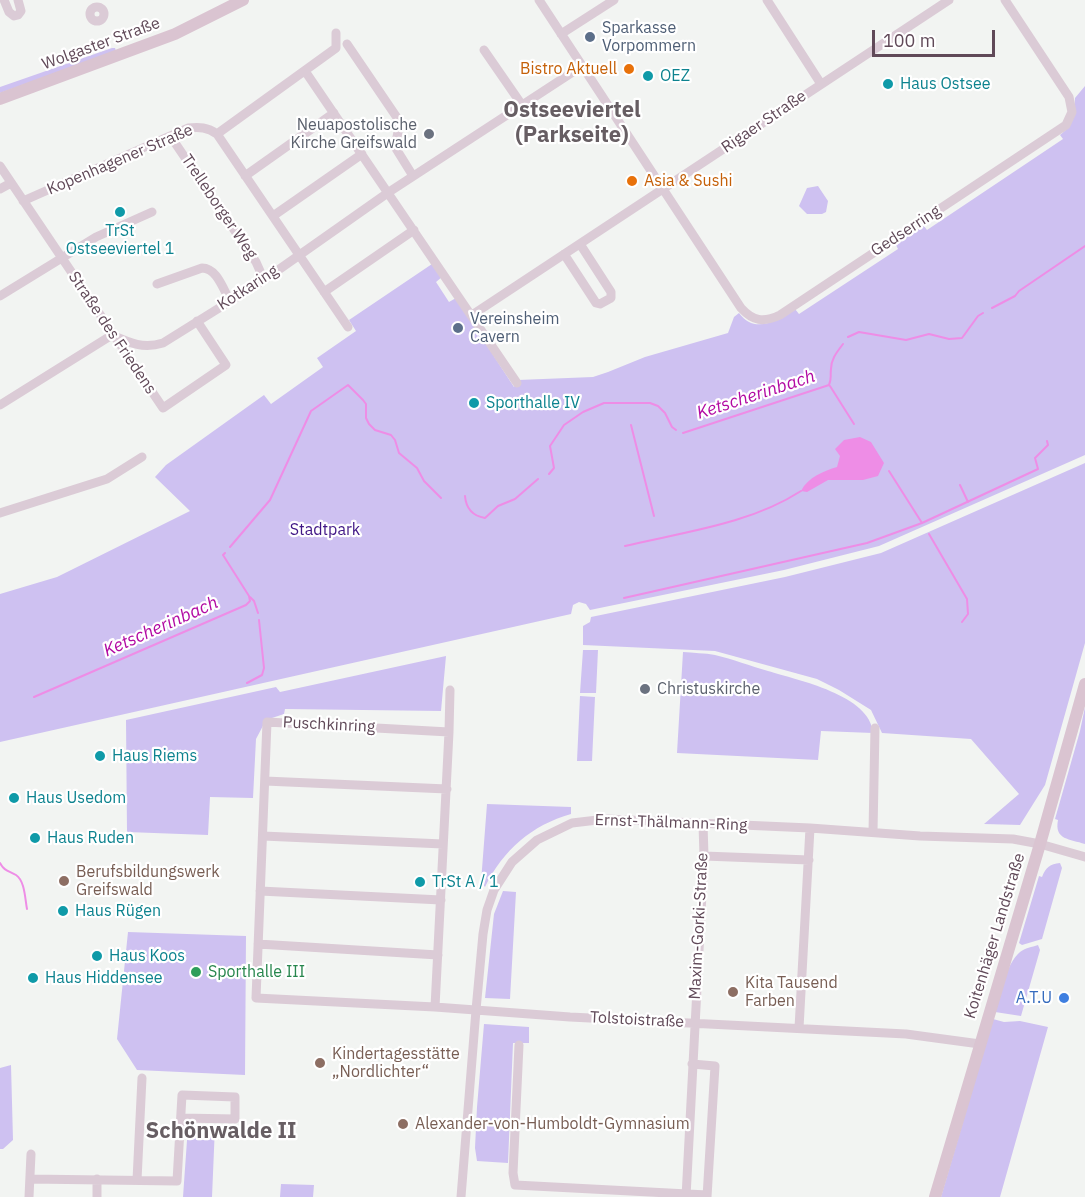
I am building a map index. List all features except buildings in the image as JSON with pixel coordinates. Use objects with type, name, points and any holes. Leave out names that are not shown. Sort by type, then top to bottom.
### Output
[{"type":"main road","name":"Wolgaster Straße","points":[[0,99],[176,34],[243,0]]},
{"type":"main road","name":"Koitenhäger Landstraße","points":[[935,1197],[1085,684]]},
{"type":"street","points":[[4,0],[10,14],[14,16],[21,11],[18,0]]},
{"type":"street","name":"Gedserring","points":[[539,0],[741,308],[753,319],[766,320],[777,316],[1066,126],[1072,112],[1069,97],[1005,0]]},
{"type":"street","points":[[561,34],[614,0]]},
{"type":"street","points":[[767,0],[821,84]]},
{"type":"street","name":"Rigaer Straße","points":[[472,315],[950,0]]},
{"type":"street","points":[[336,33],[336,48],[217,134],[348,327]]},
{"type":"street","points":[[346,44],[400,122],[395,147],[413,176]]},
{"type":"street","points":[[484,50],[522,105]]},
{"type":"street","points":[[299,255],[388,192],[582,66]]},
{"type":"street","points":[[305,71],[517,383]]},
{"type":"street","points":[[246,176],[334,113]]},
{"type":"street","name":"Kopenhagener Straße","points":[[23,201],[188,128],[210,129],[217,134]]},
{"type":"street","name":"Trelleborger Weg","points":[[171,137],[251,253],[264,279]]},
{"type":"street","points":[[273,216],[362,154]]},
{"type":"street","name":"Straße des Friedens","points":[[0,166],[162,408],[226,365],[197,321]]},
{"type":"street","points":[[0,189],[11,183]]},
{"type":"street","name":"Straße des Friedens","points":[[61,258],[96,237],[152,212]]},
{"type":"street","points":[[324,292],[414,230]]},
{"type":"street","points":[[564,254],[596,303],[600,304],[611,298],[611,292],[580,244]]},
{"type":"street","name":"Kotkaring","points":[[112,335],[130,344],[151,347],[163,343],[299,255]]},
{"type":"street","points":[[0,296],[61,258]]},
{"type":"street","points":[[157,284],[207,268],[216,275],[230,301]]},
{"type":"street","points":[[0,405],[112,335]]},
{"type":"street","points":[[0,513],[107,478],[142,458]]},
{"type":"street","points":[[435,1007],[450,732],[450,690]]},
{"type":"street","name":"Puschkinring","points":[[450,732],[267,722],[256,998],[476,1010]]},
{"type":"street","points":[[873,832],[875,728]]},
{"type":"street","points":[[265,781],[447,789]]},
{"type":"street","name":"Ernst-Thälmann-Ring","points":[[461,1197],[476,1010],[487,910],[494,890],[503,875],[522,852],[537,840],[572,822],[606,819],[1013,839],[1085,857]]},
{"type":"street","name":"Maxim-Gorki-Straße","points":[[686,1195],[704,824]]},
{"type":"street","points":[[800,1028],[810,828]]},
{"type":"street","points":[[263,836],[443,844]]},
{"type":"street","name":"Ernst-Thälmann-Ring","points":[[704,856],[809,860]]},
{"type":"street","points":[[260,891],[441,900]]},
{"type":"street","points":[[258,944],[438,955]]},
{"type":"street","name":"Tolstoistraße","points":[[476,1010],[912,1035],[980,1044]]},
{"type":"street","points":[[519,1045],[513,1173],[515,1185],[707,1196],[714,1066],[692,1064]]},
{"type":"street","points":[[137,1180],[142,1078]]},
{"type":"street","points":[[30,1179],[177,1181],[182,1095],[235,1097],[235,1119],[181,1118]]},
{"type":"street","points":[[29,1197],[31,1154]]},
{"type":"street","points":[[97,1179],[97,1197]]},
{"type":"green space","points":[[112,48],[116,51],[0,93],[0,87]]},
{"type":"green space","name":"Stadtpark","points":[[1085,86],[1085,455],[879,546],[784,570],[590,610],[586,604],[579,602],[573,605],[571,614],[0,742],[0,594],[57,577],[190,511],[155,477],[166,465],[264,395],[271,404],[323,367],[317,358],[356,331],[349,320],[432,264],[442,277],[436,282],[449,302],[456,298],[514,387],[518,380],[593,377],[645,357],[728,333],[734,317],[739,313],[745,320],[759,324],[774,321],[795,309],[799,314],[898,249],[895,243],[923,225],[927,230],[1063,139],[1060,135],[1073,118],[1075,98]]},
{"type":"green space","points":[[818,186],[828,201],[826,212],[807,214],[799,206],[807,188]]},
{"type":"green space","points":[[1085,463],[1085,643],[1045,785],[1020,825],[984,824],[1019,794],[971,739],[882,733],[871,710],[817,679],[715,651],[583,645],[583,626],[590,622],[591,617],[785,577],[881,553]]},
{"type":"green space","points":[[583,650],[598,650],[596,693],[580,693]]},
{"type":"green space","points":[[683,652],[722,657],[831,691],[860,709],[869,720],[873,733],[821,731],[818,760],[677,753]]},
{"type":"green space","points":[[446,656],[441,711],[285,709],[284,714],[266,720],[256,739],[253,798],[210,797],[208,835],[127,832],[126,720],[276,687],[280,692]]},
{"type":"green space","points":[[580,696],[595,697],[592,761],[577,761]]},
{"type":"green space","points":[[1085,707],[1085,844],[1064,838],[1058,831],[1058,820],[1055,819]]},
{"type":"green space","points":[[487,804],[571,807],[571,814],[544,825],[520,841],[501,862],[485,887],[481,882]]},
{"type":"green space","points":[[1060,863],[1062,868],[1042,939],[1022,945],[1019,943],[1039,876],[1042,877],[1051,865]]},
{"type":"green space","points":[[503,891],[516,892],[510,999],[485,998],[494,914]]},
{"type":"green space","points":[[128,932],[246,936],[245,1075],[137,1070],[117,1039]]},
{"type":"green space","points":[[1038,945],[1040,950],[1021,1016],[995,1012],[1004,980],[1015,957],[1022,951]]},
{"type":"green space","points":[[993,1019],[1004,1022],[1020,1021],[1048,1027],[1000,1197],[941,1197]]},
{"type":"green space","points":[[484,1024],[529,1027],[529,1043],[513,1043],[508,1163],[477,1161],[475,1148],[477,1107]]},
{"type":"green space","points":[[11,1065],[13,1140],[0,1149],[0,1068]]},
{"type":"green space","points":[[188,1126],[215,1126],[212,1197],[183,1197]]},
{"type":"green space","points":[[281,1184],[314,1185],[313,1197],[280,1197]]},
{"type":"shaded area","points":[[860,437],[871,442],[884,463],[878,476],[863,480],[828,480],[807,492],[801,491],[812,478],[837,467],[840,456],[835,449],[844,440]]},
{"type":"waterway","name":"Ketscherinbach","points":[[992,308],[1015,296],[1085,246]]},
{"type":"waterway","name":"Ketscherinbach","points":[[848,337],[859,332],[906,340],[929,334],[949,339],[962,338],[978,316],[983,313]]},
{"type":"waterway","name":"Ketscherinbach","points":[[683,433],[829,385],[832,362],[843,344]]},
{"type":"waterway","name":"Ketscherinbach","points":[[230,547],[270,500],[311,411],[348,385],[366,404],[366,418],[369,424],[375,430],[391,435],[399,453],[417,468],[424,481],[441,498]]},
{"type":"waterway","points":[[830,386],[854,424]]},
{"type":"waterway","name":"Ketscherinbach","points":[[549,474],[554,468],[550,446],[564,425],[583,412],[604,403],[650,403],[658,406],[665,413],[676,430]]},
{"type":"waterway","points":[[631,425],[654,516]]},
{"type":"waterway","points":[[624,598],[867,543],[922,523],[1038,469],[1035,458],[1048,445],[1047,441]]},
{"type":"waterway","points":[[889,471],[922,523]]},
{"type":"waterway","name":"Ketscherinbach","points":[[465,496],[471,511],[485,518],[498,506],[515,499],[538,479]]},
{"type":"waterway","points":[[960,485],[968,502]]},
{"type":"waterway","points":[[625,546],[716,526],[760,512],[801,491]]},
{"type":"waterway","points":[[929,534],[967,599],[968,614],[962,622]]},
{"type":"waterway","name":"Ketscherinbach","points":[[34,697],[246,605],[250,601],[249,596],[223,555],[225,553]]},
{"type":"waterway","points":[[250,597],[258,613]]},
{"type":"waterway","points":[[247,683],[262,675],[264,668],[259,620]]},
{"type":"waterway","points":[[0,863],[21,881],[27,909]]},
{"type":"place","name":"Sparkasse Vorpommern","points":[[590,37]]},
{"type":"place","name":"Bistro Aktuell","points":[[629,69]]},
{"type":"place","name":"OEZ","points":[[648,76]]},
{"type":"place","name":"Haus Ostsee","points":[[888,84]]},
{"type":"place","name":"Neuapostolische Kirche Greifswald","points":[[429,134]]},
{"type":"place","name":"Asia & Sushi","points":[[632,181]]},
{"type":"place","name":"TrSt Ostseeviertel 1","points":[[120,212]]},
{"type":"place","name":"Vereinsheim Cavern","points":[[458,328]]},
{"type":"place","name":"Sporthalle IV","points":[[474,403]]},
{"type":"place","name":"Christuskirche","points":[[645,689]]},
{"type":"place","name":"Haus Riems","points":[[100,756]]},
{"type":"place","name":"Haus Usedom","points":[[14,798]]},
{"type":"place","name":"Haus Ruden","points":[[35,838]]},
{"type":"place","name":"Berufsbildungswerk Greifswald","points":[[64,881]]},
{"type":"place","name":"TrSt A / 1","points":[[420,882]]},
{"type":"place","name":"Haus Rügen","points":[[63,911]]},
{"type":"place","name":"Haus Koos","points":[[97,956]]},
{"type":"place","name":"Sporthalle III","points":[[196,972]]},
{"type":"place","name":"Haus Hiddensee","points":[[33,978]]},
{"type":"place","name":"Kita Tausend Farben","points":[[733,992]]},
{"type":"place","name":"A.T.U","points":[[1064,998]]},
{"type":"place","name":"Kindertagesstätte „Nordlichter“","points":[[320,1063]]},
{"type":"place","name":"Alexander-von-Humboldt-Gymnasium","points":[[403,1124]]},
{"type":"district","name":"Ostseeviertel (Parkseite)","points":[[572,124]]},
{"type":"district","name":"Schönwalde II","points":[[221,1132]]}]
